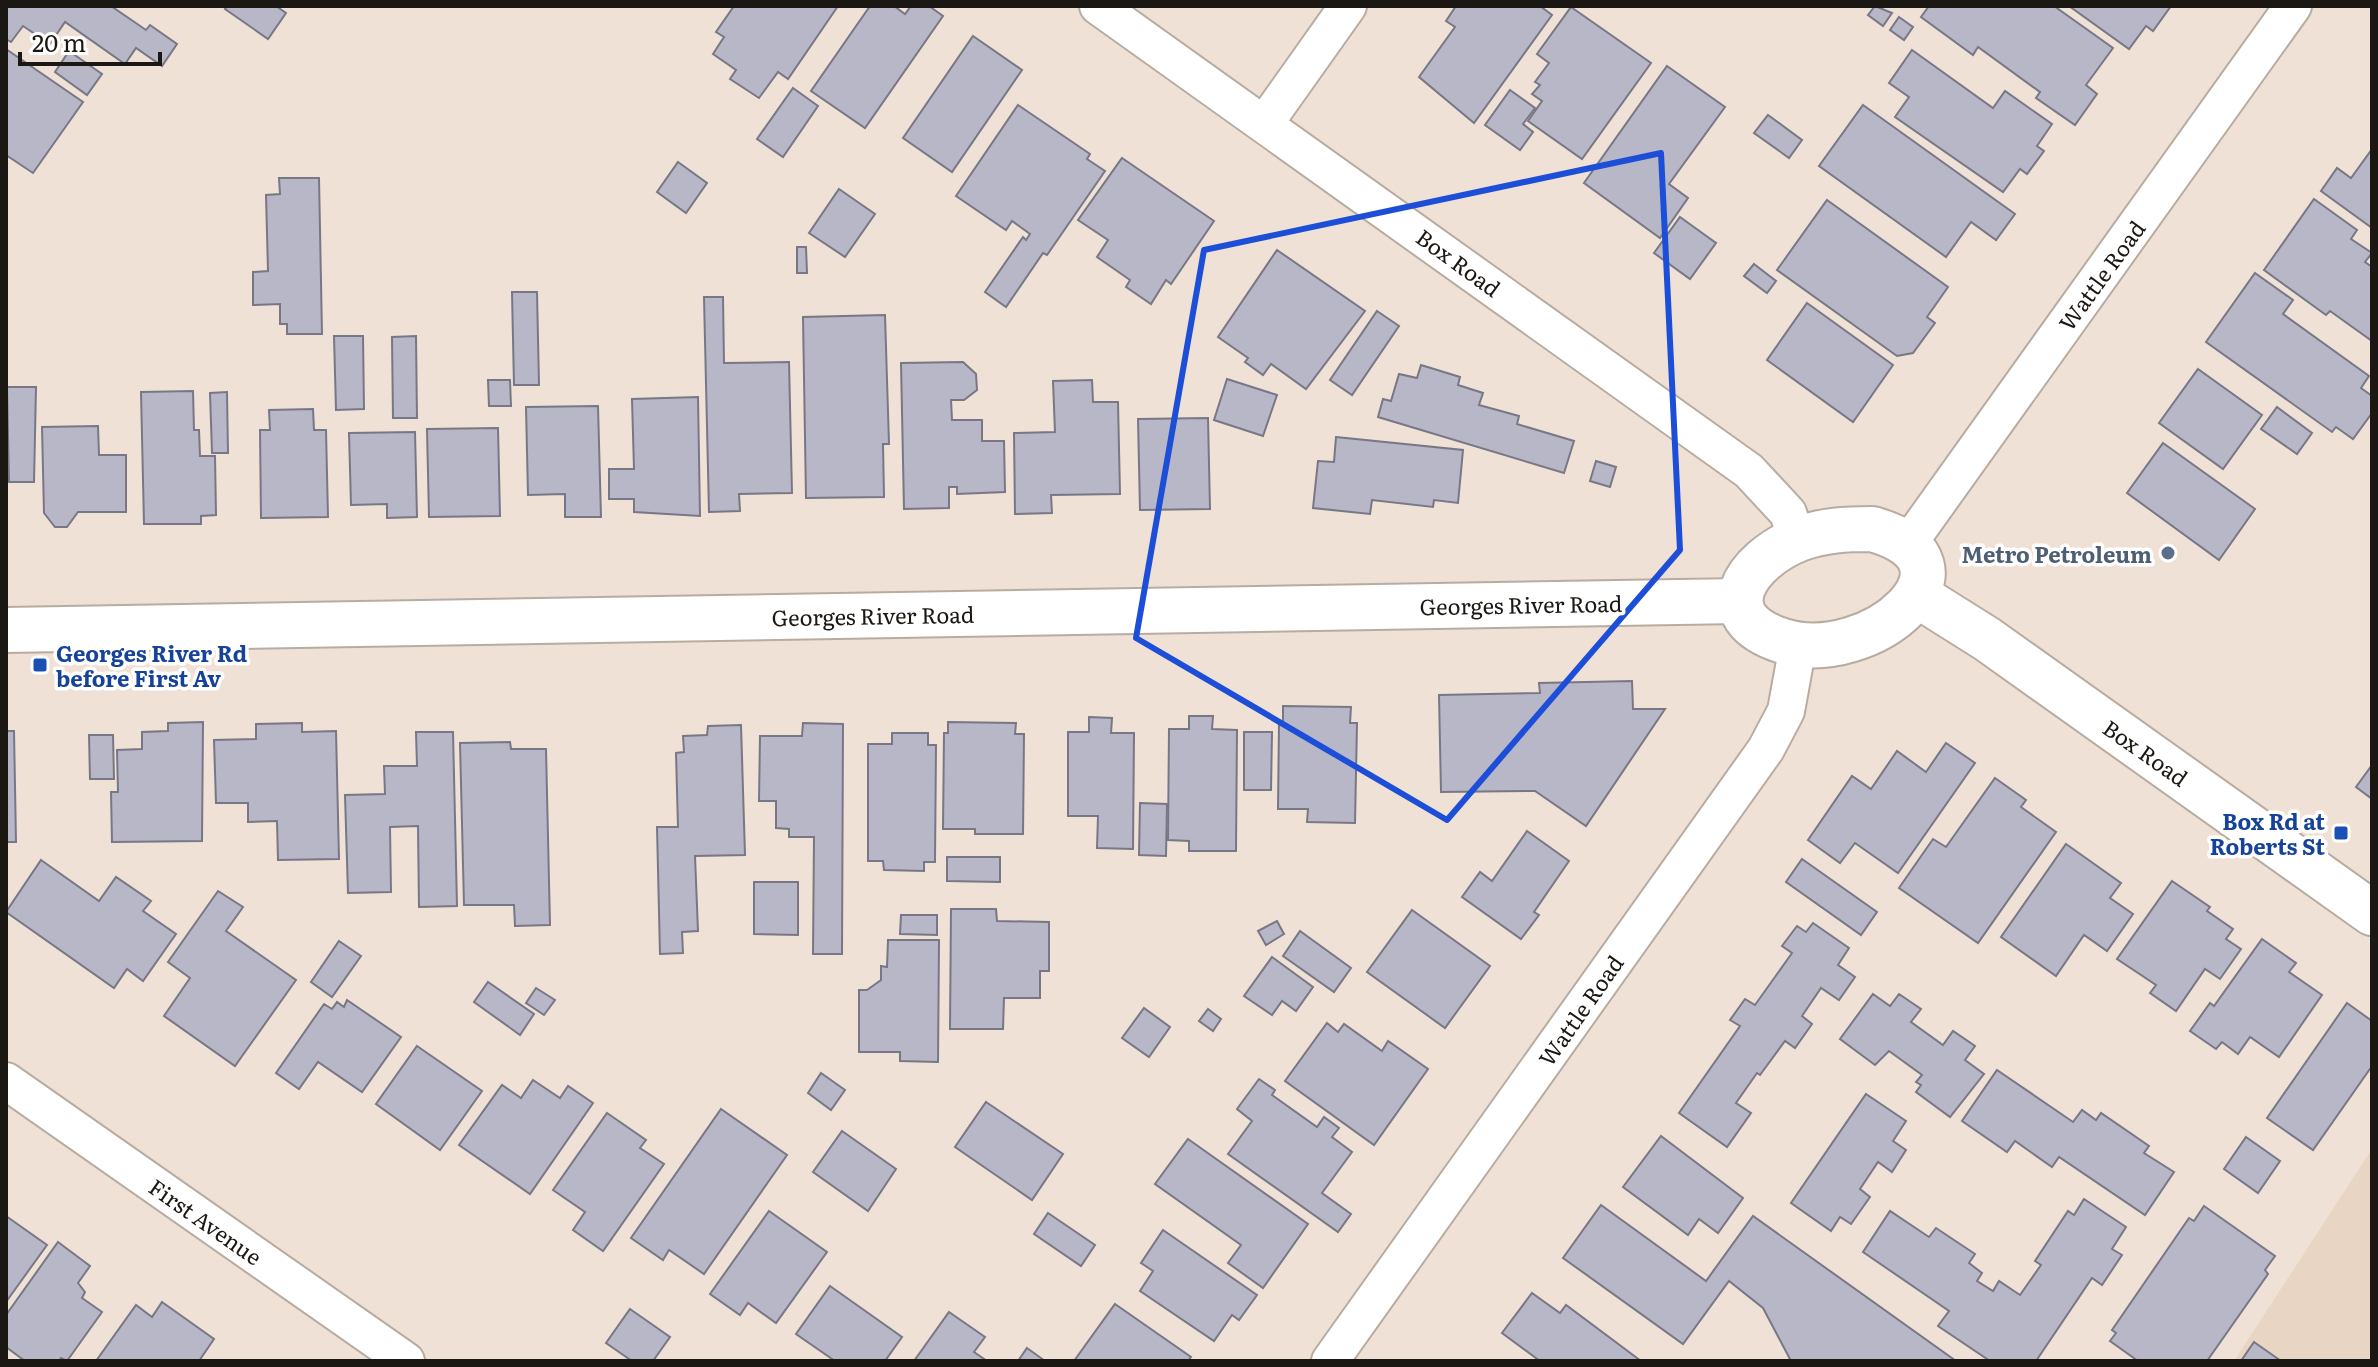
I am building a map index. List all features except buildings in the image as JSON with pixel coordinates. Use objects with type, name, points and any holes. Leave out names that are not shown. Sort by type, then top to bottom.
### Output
[{"type":"street","name":"Box Road","points":[[1098,6],[1749,471],[1788,513],[1797,540]]},
{"type":"street","points":[[1265,123],[1348,6]]},
{"type":"street","name":"Wattle Road","points":[[1908,544],[2293,6]]},
{"type":"street","points":[[1872,529],[1894,535],[1908,544],[1919,560],[1921,578],[1917,595],[1907,610],[1870,634],[1823,646],[1798,645],[1761,631],[1745,616],[1740,601],[1741,588],[1749,573],[1764,558],[1797,540],[1820,532],[1872,529]]},
{"type":"street","name":"Box Road","points":[[1917,595],[1987,639],[2372,913]]},
{"type":"street","name":"Georges River Road","points":[[6,630],[1740,601]]},
{"type":"street","name":"Wattle Road","points":[[1330,1361],[1766,749],[1786,711],[1798,645]]},
{"type":"street","name":"First Avenue","points":[[6,1081],[406,1361]]},
{"type":"highlighted area","points":[[1661,153],[1680,550],[1447,820],[1136,638],[1204,250]]},
{"type":"shaded area","points":[[2372,1149],[2372,1361],[2234,1361]]},
{"type":"place","name":"Metro Petroleum","points":[[2168,553]]},
{"type":"place","name":"Georges River Rd before First Av","points":[[40,665]]},
{"type":"place","name":"Box Rd at Roberts St","points":[[2341,833]]}]
